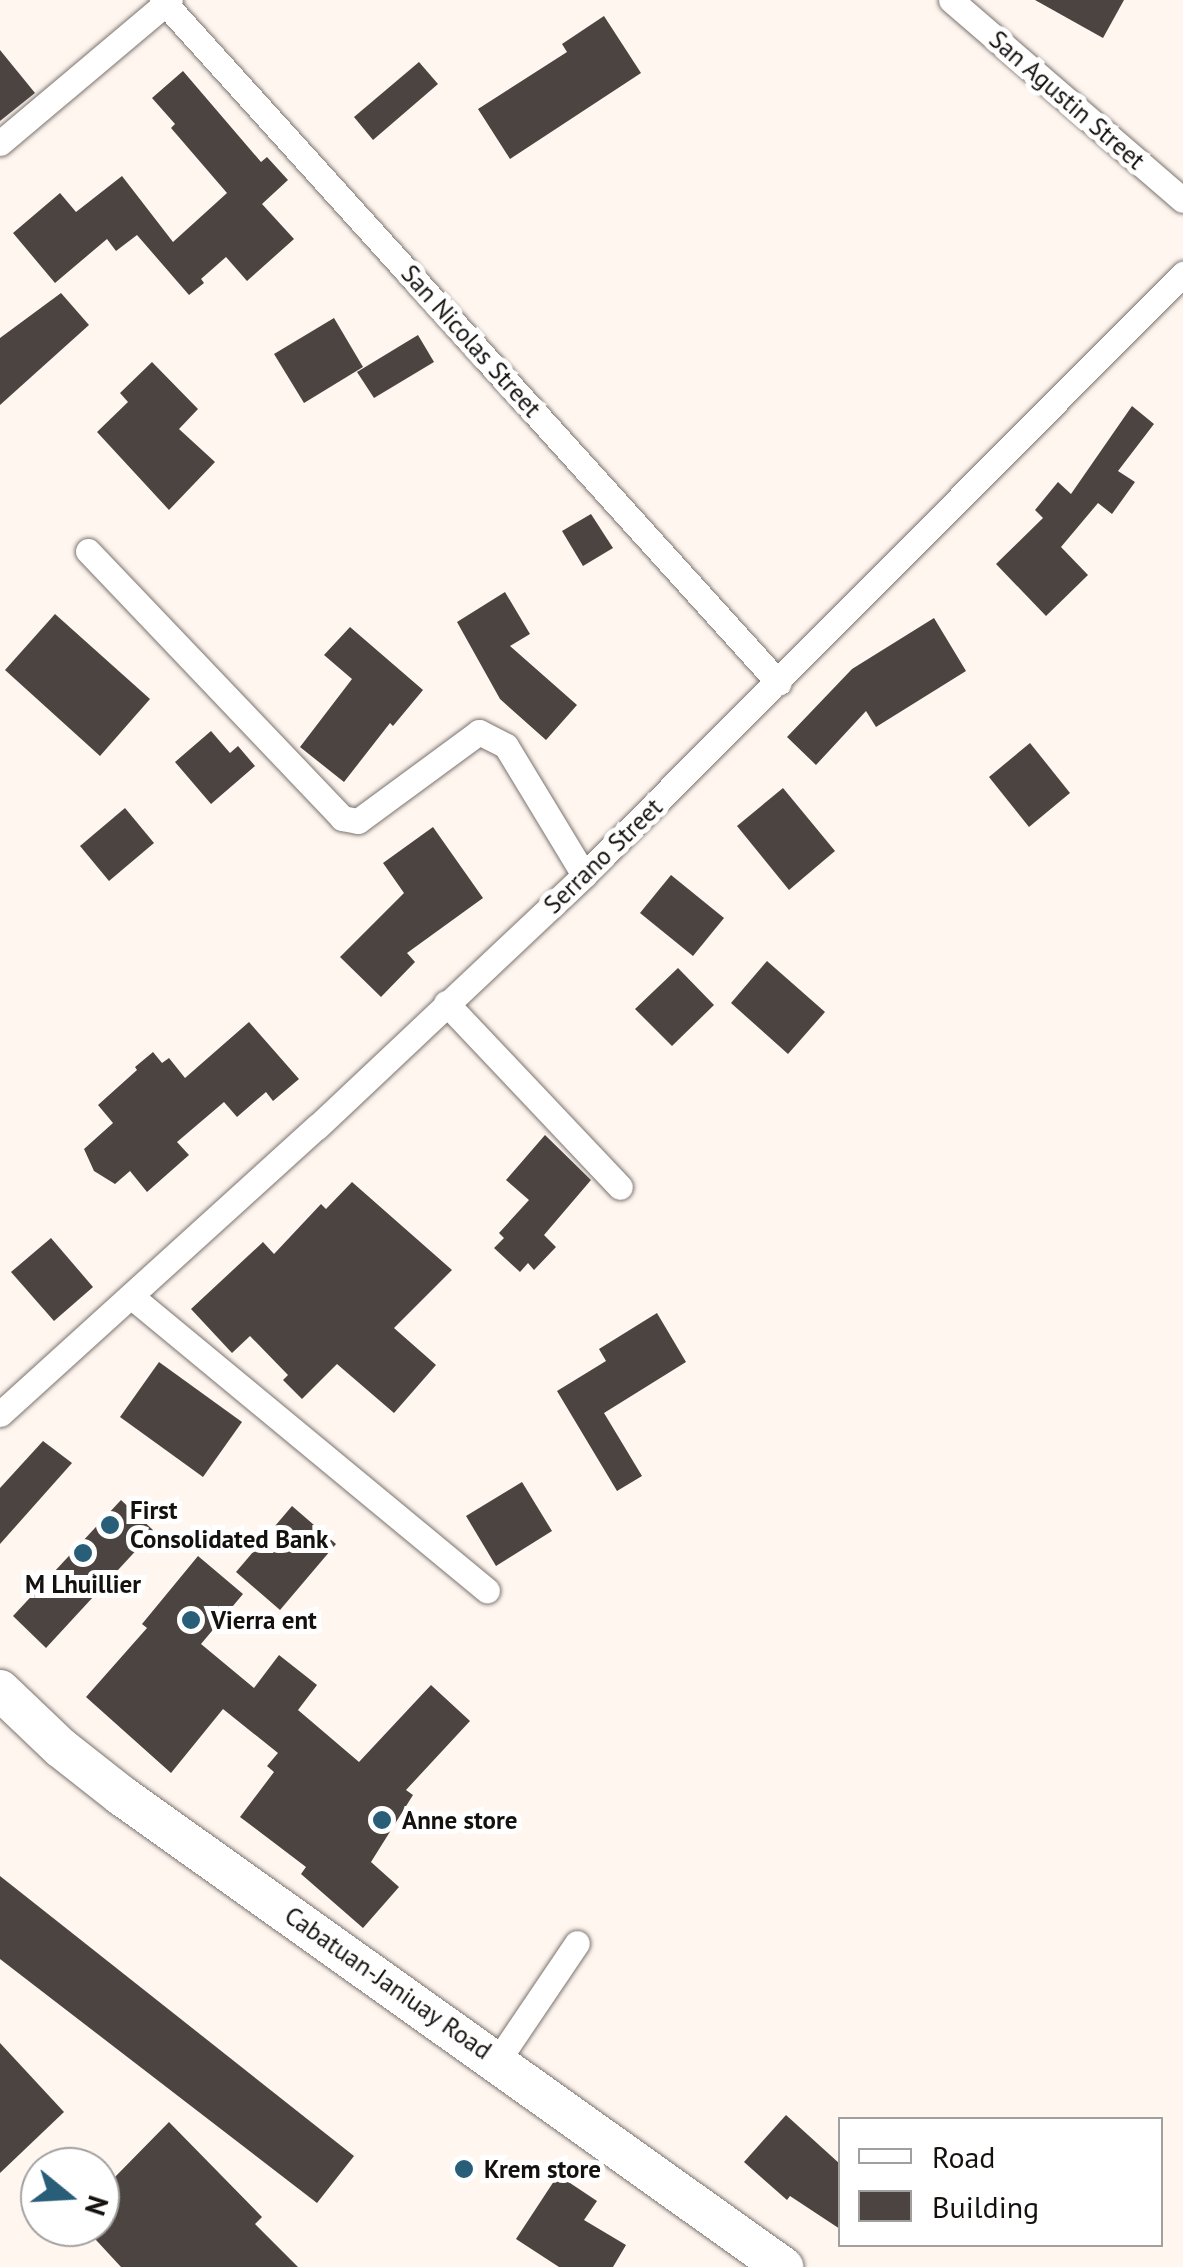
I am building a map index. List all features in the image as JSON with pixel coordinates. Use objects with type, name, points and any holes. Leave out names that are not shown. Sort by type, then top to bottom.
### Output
[{"type":"main road","name":"Cabatuan-Janiuay Road","points":[[0,1690],[60,1748],[122,1796],[498,2060],[783,2267]]},
{"type":"street","name":"San Agustin Street","points":[[951,0],[1183,200]]},
{"type":"street","points":[[0,144],[166,1]]},
{"type":"street","name":"San Nicolas Street","points":[[166,1],[779,684]]},
{"type":"street","name":"Serrano Street","points":[[0,1414],[584,874],[779,684],[1183,274]]},
{"type":"street","points":[[88,551],[342,818],[358,821],[479,732],[506,746],[584,874]]},
{"type":"street","points":[[446,1003],[620,1188]]},
{"type":"street","points":[[131,1296],[486,1590]]},
{"type":"street","points":[[498,2060],[577,1943]]},
{"type":"building","points":[[1035,0],[1124,0],[1103,38]]},
{"type":"building","points":[[604,16],[641,73],[510,159],[478,109],[567,52],[562,44]]},
{"type":"building","points":[[0,50],[35,93],[0,121]]},
{"type":"building","points":[[419,62],[438,84],[373,140],[354,117]]},
{"type":"building","points":[[183,71],[261,162],[267,157],[288,180],[262,204],[294,239],[247,281],[226,257],[189,295],[137,235],[116,251],[107,239],[55,283],[13,233],[60,193],[76,212],[122,176],[173,242],[227,193],[171,128],[175,124],[152,98]]},
{"type":"building","points":[[61,293],[89,325],[0,405],[0,338]]},
{"type":"building","points":[[334,318],[363,367],[304,403],[274,354]]},
{"type":"building","points":[[418,335],[434,362],[374,398],[357,372]]},
{"type":"building","points":[[152,362],[198,409],[179,429],[215,462],[169,510],[97,432],[128,402],[120,393]]},
{"type":"building","points":[[1132,406],[1154,424],[1118,471],[1135,482],[1112,514],[1098,503],[1061,547],[1088,575],[1046,616],[996,564],[1043,518],[1035,510],[1058,482],[1071,494]]},
{"type":"building","points":[[591,514],[613,548],[583,566],[562,531]]},
{"type":"building","points":[[505,592],[530,634],[510,646],[577,705],[546,740],[500,699],[457,622]]},
{"type":"building","points":[[55,614],[150,699],[100,756],[5,670]]},
{"type":"building","points":[[934,618],[966,671],[876,727],[866,711],[816,765],[787,737],[852,669]]},
{"type":"building","points":[[350,627],[423,690],[393,726],[390,723],[344,782],[300,747],[352,679],[324,655]]},
{"type":"building","points":[[211,731],[230,753],[238,746],[255,766],[211,804],[175,762]]},
{"type":"building","points":[[1030,743],[1070,793],[1029,827],[989,777]]},
{"type":"building","points":[[783,788],[835,851],[789,890],[737,826]]},
{"type":"building","points":[[125,808],[154,843],[109,881],[80,846]]},
{"type":"building","points":[[433,827],[483,898],[407,953],[415,962],[381,997],[340,957],[404,893],[383,863]]},
{"type":"building","points":[[671,875],[724,918],[693,956],[640,913]]},
{"type":"building","points":[[767,961],[825,1012],[788,1054],[731,1003]]},
{"type":"building","points":[[678,968],[714,1005],[672,1046],[635,1009]]},
{"type":"building","points":[[249,1022],[299,1079],[273,1101],[266,1092],[237,1117],[224,1102],[177,1142],[189,1155],[147,1192],[130,1171],[115,1184],[94,1171],[84,1149],[113,1123],[98,1105],[137,1070],[135,1067],[153,1052],[162,1063],[169,1058],[185,1078]]},
{"type":"building","points":[[545,1135],[591,1180],[544,1235],[556,1247],[534,1270],[528,1263],[520,1272],[494,1248],[504,1238],[499,1233],[529,1200],[506,1180]]},
{"type":"building","points":[[352,1182],[452,1270],[394,1328],[436,1365],[394,1413],[337,1364],[302,1399],[283,1380],[288,1375],[250,1336],[232,1353],[191,1309],[263,1242],[274,1254],[321,1204],[326,1209]]},
{"type":"building","points":[[51,1238],[93,1287],[54,1321],[11,1272]]},
{"type":"building","points":[[657,1313],[686,1362],[604,1413],[642,1476],[617,1491],[557,1391],[606,1361],[599,1349]]},
{"type":"building","points":[[159,1362],[242,1422],[203,1477],[120,1417]]},
{"type":"building","points":[[43,1441],[72,1463],[0,1544],[0,1488]]},
{"type":"building","points":[[522,1482],[552,1531],[496,1566],[466,1516]]},
{"type":"building","points":[[121,1500],[154,1531],[46,1648],[13,1616]]},
{"type":"building","points":[[292,1506],[336,1544],[280,1610],[236,1572]]},
{"type":"building","points":[[198,1556],[243,1594],[201,1644],[254,1688],[279,1655],[317,1685],[298,1710],[359,1762],[431,1685],[470,1721],[406,1790],[413,1795],[371,1862],[399,1887],[363,1928],[301,1874],[306,1867],[240,1817],[274,1772],[267,1766],[278,1753],[223,1709],[171,1773],[86,1697],[147,1628],[142,1624]]},
{"type":"building","points":[[0,1876],[354,2156],[317,2203],[0,1959]]},
{"type":"building","points":[[0,2043],[64,2112],[27,2147],[20,2147],[20,2154],[0,2173]]},
{"type":"building","points":[[786,2115],[838,2162],[838,2228],[790,2196],[787,2200],[744,2162]]},
{"type":"building","points":[[169,2122],[262,2217],[255,2224],[298,2267],[121,2267],[102,2247],[120,2247],[120,2172]]},
{"type":"building","points":[[558,2175],[597,2201],[584,2220],[626,2245],[613,2267],[559,2267],[516,2239]]},
{"type":"place","name":"First Consolidated Bank","points":[[110,1525]]},
{"type":"place","name":"M Lhuillier","points":[[83,1553]]},
{"type":"place","name":"Vierra ent","points":[[191,1620]]},
{"type":"place","name":"Anne store","points":[[382,1820]]},
{"type":"place","name":"Krem store","points":[[464,2169]]}]
